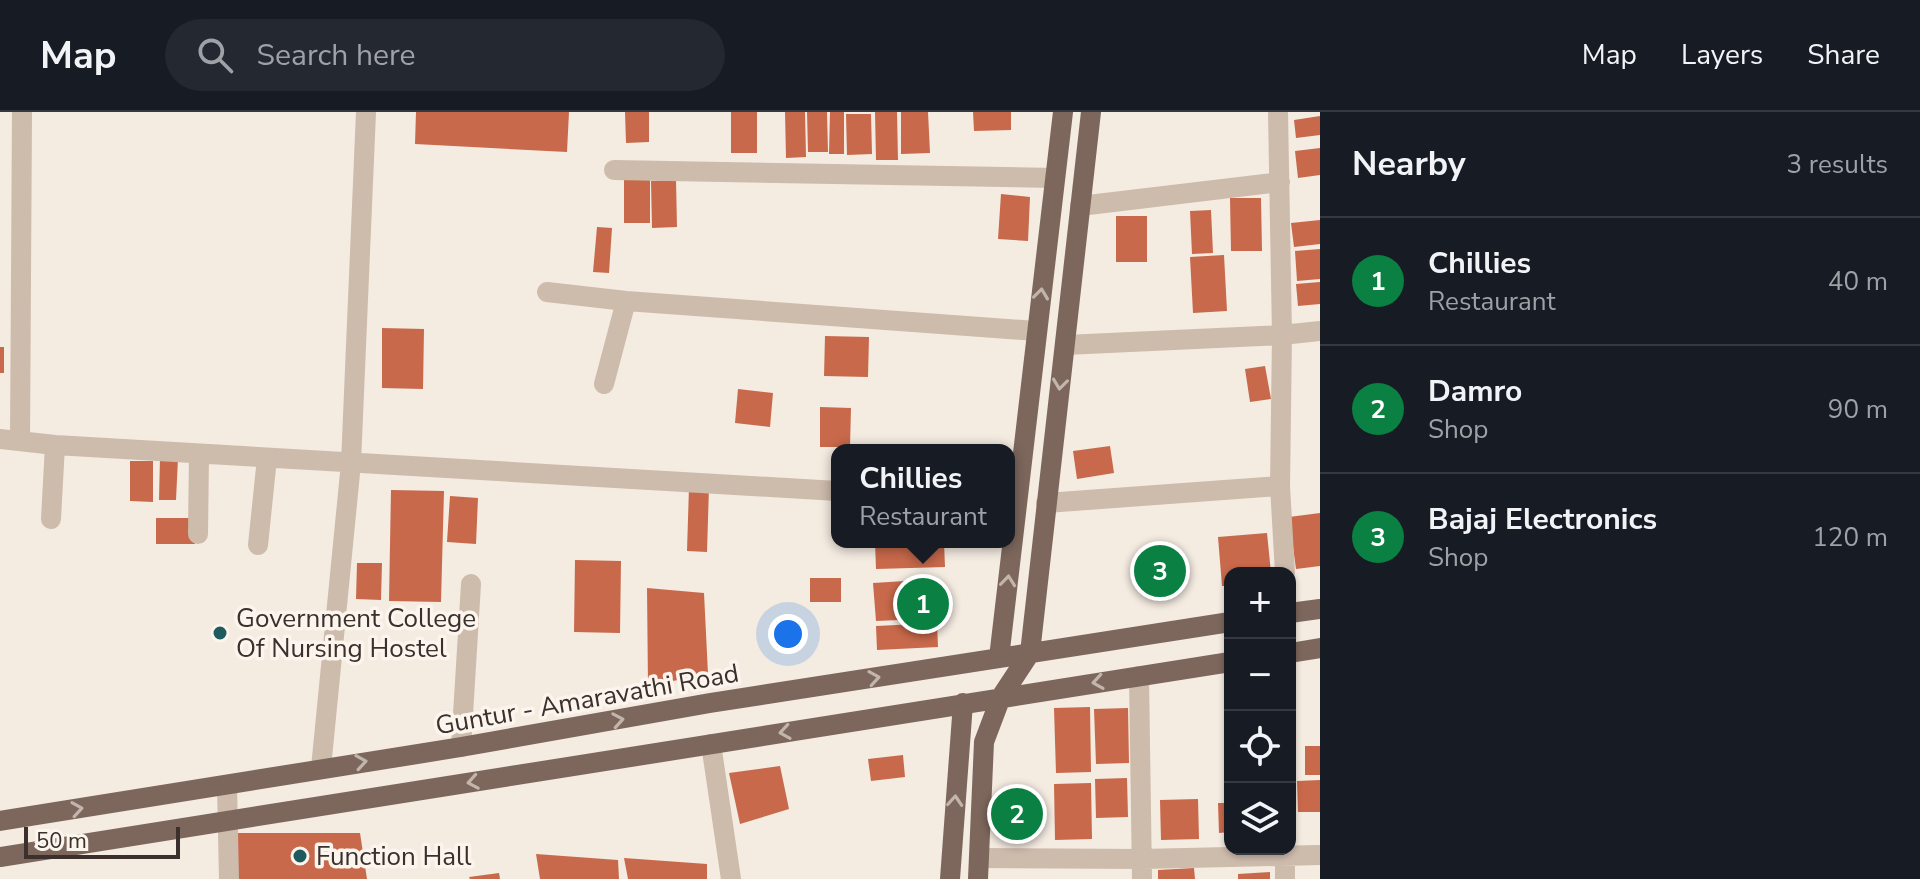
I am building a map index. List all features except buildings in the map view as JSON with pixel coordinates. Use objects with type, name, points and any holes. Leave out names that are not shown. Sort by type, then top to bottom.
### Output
[{"type":"main road","points":[[1015,486],[1063,112]]},
{"type":"main road","points":[[978,879],[984,742],[1001,697],[1030,653],[1091,112]]},
{"type":"main road","points":[[999,658],[1009,548]]},
{"type":"main road","points":[[1296,612],[1320,609]]},
{"type":"main road","name":"Guntur - Amaravathi Road","points":[[0,821],[461,747],[710,703],[1224,623]]},
{"type":"main road","points":[[1296,652],[1320,648]]},
{"type":"main road","points":[[0,857],[1224,663]]},
{"type":"main road","points":[[950,879],[963,703]]},
{"type":"main road","points":[[518,737],[524,773]]},
{"type":"street","points":[[22,112],[10,440],[831,491]]},
{"type":"street","points":[[321,768],[351,463],[366,112]]},
{"type":"street","points":[[1278,112],[1282,335],[1280,486],[1285,567]]},
{"type":"street","points":[[614,170],[1055,178]]},
{"type":"street","points":[[1080,206],[1280,182]]},
{"type":"street","points":[[547,292],[626,301],[1036,331]]},
{"type":"street","points":[[604,384],[626,301]]},
{"type":"street","points":[[1065,345],[1320,331]]},
{"type":"street","points":[[51,519],[55,445]]},
{"type":"street","points":[[198,534],[199,454]]},
{"type":"street","points":[[258,545],[267,458]]},
{"type":"street","points":[[1046,503],[1280,486]]},
{"type":"street","points":[[461,747],[471,584]]},
{"type":"street","points":[[1139,676],[1142,869]]},
{"type":"street","points":[[711,744],[731,879]]},
{"type":"street","points":[[227,785],[229,879]]},
{"type":"street","points":[[1296,853],[1320,855]]},
{"type":"street","points":[[979,858],[1142,869],[1260,855]]},
{"type":"street","points":[[1285,855],[1285,879]]},
{"type":"place","name":"Bajaj Electronics","points":[[1160,571]]},
{"type":"place","name":"Chillies","points":[[923,604]]},
{"type":"place","name":"Government College Of Nursing Hostel","points":[[220,633]]},
{"type":"place","name":"Damro","points":[[1017,814]]},
{"type":"place","name":"Function Hall","points":[[300,856]]}]
